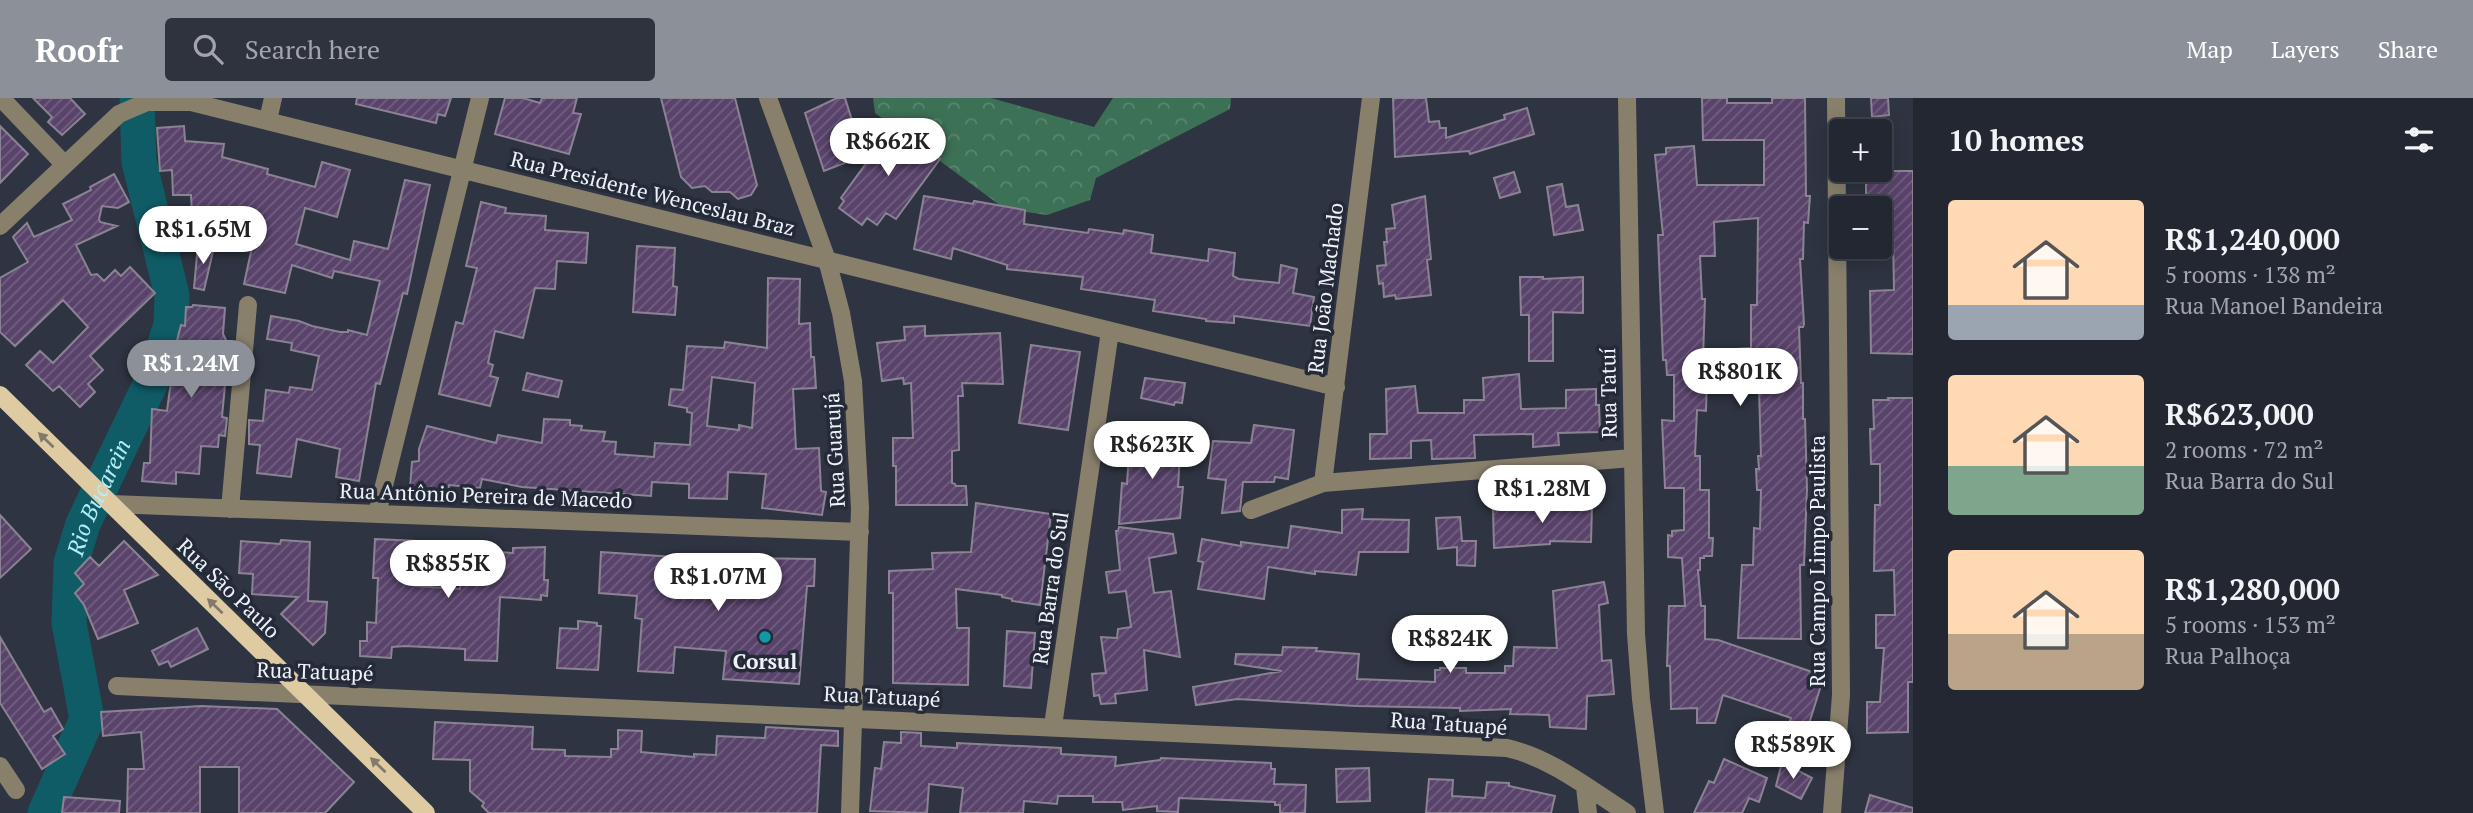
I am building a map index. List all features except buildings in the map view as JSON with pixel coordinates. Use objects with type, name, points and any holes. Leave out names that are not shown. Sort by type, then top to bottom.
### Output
[{"type":"main road","name":"Rua São Paulo","points":[[0,395],[426,813]]},
{"type":"street","points":[[1,98],[65,164]]},
{"type":"street","points":[[268,120],[274,98]]},
{"type":"street","points":[[377,514],[480,98]]},
{"type":"street","name":"Rua Guarujá","points":[[768,98],[827,260],[841,313],[853,381],[858,443],[860,531],[850,813]]},
{"type":"street","name":"Rua João Machado","points":[[1323,483],[1371,98]]},
{"type":"street","name":"Rua Tatuí","points":[[1627,98],[1636,634],[1655,813]]},
{"type":"street","name":"Rua Campo Limpo Paulista","points":[[1832,813],[1841,695],[1836,98]]},
{"type":"street","name":"Rua Presidente Wenceslau Braz","points":[[0,226],[109,122],[138,105],[191,102],[1336,387]]},
{"type":"street","points":[[230,509],[248,305]]},
{"type":"street","name":"Rua Barra do Sul","points":[[1053,726],[1110,331]]},
{"type":"street","points":[[1251,510],[1323,483],[1632,458]]},
{"type":"street","name":"Rua Antônio Pereira de Macedo","points":[[111,504],[860,531]]},
{"type":"street","name":"Rua Tatuapé","points":[[117,686],[1507,748],[1544,760],[1627,813]]},
{"type":"street","points":[[0,766],[16,790]]},
{"type":"street","points":[[1585,787],[1588,813]]},
{"type":"green space","points":[[873,98],[991,98],[1094,127],[1113,98],[1231,98],[1230,109],[1096,178],[1090,200],[1047,215],[1005,209],[875,113]]},
{"type":"waterway","name":"Rio Bucarein","points":[[45,813],[87,719],[69,623],[71,563],[83,524],[155,374],[171,325],[172,295],[139,162],[137,98]]},
{"type":"place","name":"Corsul","points":[[765,637]]}]
